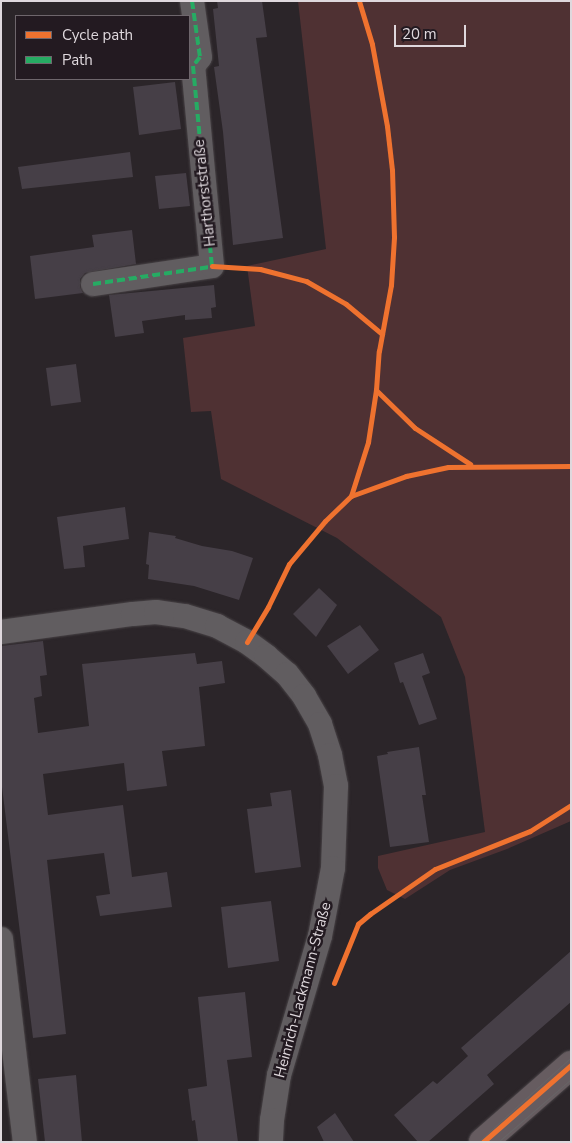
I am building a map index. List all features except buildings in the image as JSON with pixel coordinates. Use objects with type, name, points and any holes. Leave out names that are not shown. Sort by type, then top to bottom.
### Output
[{"type":"main road","points":[[483,1141],[571,1065]]},
{"type":"street","name":"Harthorststraße","points":[[93,284],[212,266],[193,66],[200,57],[192,1]]},
{"type":"street","name":"Heinrich-Lackmann-Straße","points":[[1,632],[156,612],[185,616],[217,626],[247,642],[266,656],[286,674],[304,696],[320,724],[330,755],[336,786],[333,868],[320,936],[279,1075],[272,1120],[271,1142]]},
{"type":"street","points":[[1,939],[11,1109],[25,1142]]},
{"type":"shaded area","points":[[298,1],[571,1],[571,821],[507,849],[450,870],[405,899],[387,890],[378,868],[378,856],[485,832],[465,677],[441,617],[337,538],[221,479],[211,411],[191,412],[183,338],[255,326],[247,266],[326,249]]},
{"type":"tram line","points":[[478,1142],[571,1057]]},
{"type":"tram line","points":[[498,1142],[571,1079]]},
{"type":"marked path","points":[[192,1],[200,57],[193,66],[212,266]]},
{"type":"marked path","points":[[93,284],[217,266]]},
{"type":"cycle path","points":[[351,496],[368,442],[376,390],[379,351],[391,285],[394,237],[392,170],[387,126],[372,44],[359,1]]},
{"type":"cycle path","points":[[212,266],[260,269],[306,281],[346,304],[382,334]]},
{"type":"cycle path","points":[[376,390],[415,428],[470,464]]},
{"type":"cycle path","points":[[247,642],[268,607],[289,564],[325,521],[351,496],[406,476],[448,467],[571,466]]},
{"type":"cycle path","points":[[334,983],[358,924],[370,914],[435,869],[530,831],[571,805]]},
{"type":"cycle path","points":[[483,1142],[571,1065]]}]
